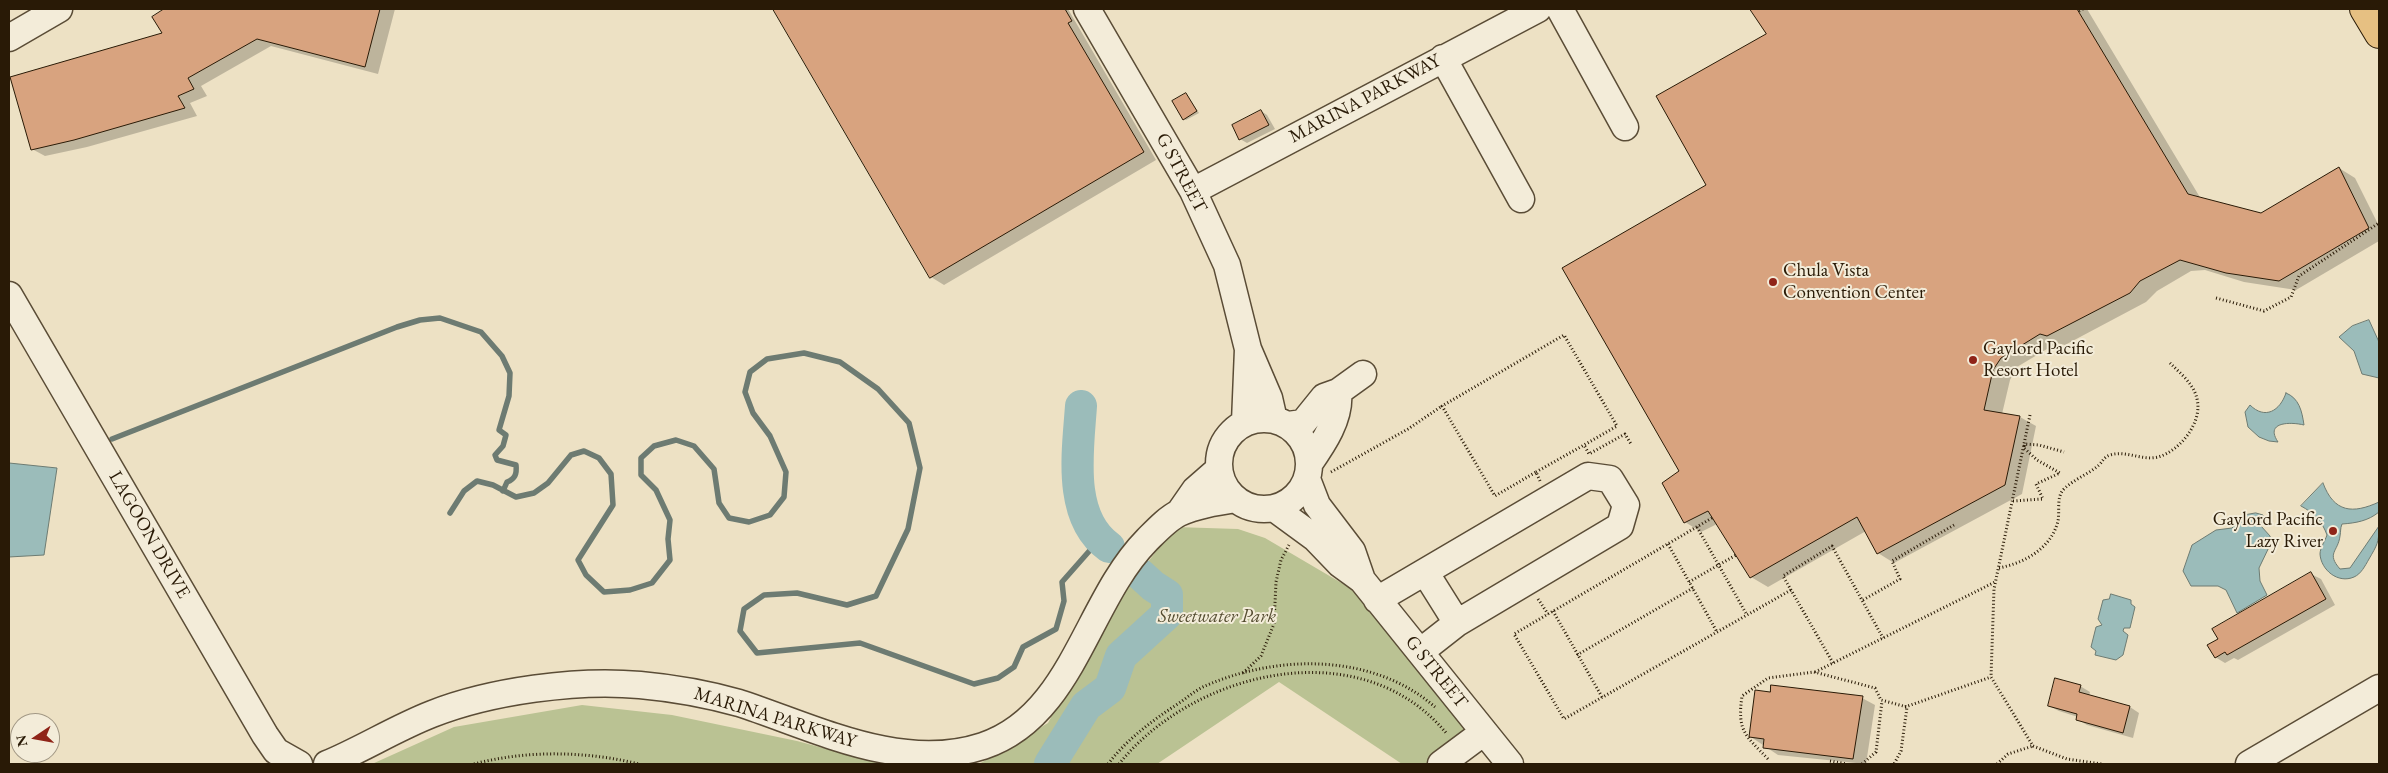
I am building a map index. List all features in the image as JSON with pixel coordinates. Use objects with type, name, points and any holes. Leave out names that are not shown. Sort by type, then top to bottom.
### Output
[{"type":"main road","points":[[2364,9],[2379,34]]},
{"type":"street","points":[[9,38],[59,9]]},
{"type":"street","name":"G STREET","points":[[1087,9],[1193,191],[1227,265],[1248,349],[1281,422]]},
{"type":"street","name":"MARINA PARKWAY","points":[[1193,191],[1538,9]]},
{"type":"street","points":[[1560,9],[1625,127]]},
{"type":"street","points":[[1442,58],[1521,198]]},
{"type":"street","name":"LAGOON DRIVE","points":[[9,295],[265,735],[276,751],[299,764]]},
{"type":"street","name":"G STREET","points":[[1245,422],[1248,349]]},
{"type":"street","points":[[1338,392],[1340,406],[1319,449],[1313,473],[1294,497],[1274,508],[1259,509],[1245,505],[1236,499],[1224,485],[1219,469],[1219,456],[1224,442],[1233,430],[1245,422],[1260,418],[1281,422],[1303,422],[1324,397],[1338,392],[1363,374]]},
{"type":"street","points":[[1281,422],[1300,436],[1307,449],[1313,473]]},
{"type":"street","name":"MARINA PARKWAY","points":[[1179,513],[1195,490],[1219,469]]},
{"type":"street","name":"G STREET","points":[[1313,473],[1316,505],[1352,551],[1370,590]]},
{"type":"street","points":[[1370,590],[1425,572],[1588,476],[1610,479],[1626,505],[1620,526],[1457,623],[1420,652]]},
{"type":"street","name":"MARINA PARKWAY","points":[[327,764],[406,725],[462,704],[530,689],[598,683],[638,685],[682,691],[735,702],[883,752],[934,756],[984,746],[1025,724],[1056,689],[1099,609],[1136,552],[1162,524],[1179,513],[1207,504],[1236,499]]},
{"type":"street","name":"G STREET","points":[[1274,508],[1315,538],[1340,564],[1370,590],[1510,764]]},
{"type":"street","points":[[1425,572],[1457,623]]},
{"type":"street","points":[[2249,764],[2379,688]]},
{"type":"street","points":[[1450,757],[1484,732]]},
{"type":"path","points":[[2216,298],[2264,311],[2291,297],[2299,276],[2379,223]]},
{"type":"path","points":[[1313,473],[1408,429],[1442,406],[1564,335],[1617,426],[1494,496],[1442,406]]},
{"type":"path","points":[[1999,568],[2015,565],[2031,557],[2046,544],[2058,522],[2059,502],[2063,490],[2099,465],[2106,456],[2120,452],[2157,457],[2175,450],[2196,419],[2198,399],[2190,384],[2170,363]]},
{"type":"path","points":[[2030,415],[1996,582],[1991,677],[2033,746],[2067,759],[2102,764]]},
{"type":"path","points":[[1584,445],[1589,454],[1625,434],[1631,444]]},
{"type":"path","points":[[2024,446],[2039,445],[2064,452]]},
{"type":"path","points":[[2013,501],[2043,499],[2036,484],[2060,473],[2037,460],[2024,446]]},
{"type":"path","points":[[1536,472],[1541,484]]},
{"type":"path","points":[[1712,518],[1514,634],[1564,719],[1791,590]]},
{"type":"path","points":[[1863,600],[1900,578],[1892,561],[1954,525]]},
{"type":"path","points":[[1697,527],[1747,615]]},
{"type":"path","points":[[1242,674],[1261,656],[1274,624],[1276,582],[1281,560],[1293,537]]},
{"type":"path","points":[[1668,544],[1716,632]]},
{"type":"path","points":[[1833,663],[1783,576],[1832,546],[1883,638]]},
{"type":"path","points":[[1689,582],[1736,555]]},
{"type":"path","points":[[1768,759],[1744,732],[1739,719],[1742,696],[1768,678],[1814,672],[1996,582]]},
{"type":"path","points":[[1578,654],[1693,588]]},
{"type":"path","points":[[1538,599],[1547,614]]},
{"type":"path","points":[[1553,611],[1602,697]]},
{"type":"path","points":[[1108,764],[1144,726],[1204,686],[1271,666],[1330,665],[1377,673],[1409,687],[1440,712]]},
{"type":"path","points":[[1814,672],[1875,688],[1881,700],[1876,752],[1862,764]]},
{"type":"path","points":[[1119,764],[1146,736],[1186,707],[1227,687],[1282,673],[1349,676],[1384,685],[1399,692],[1430,715],[1450,757]]},
{"type":"path","points":[[1881,700],[1906,707],[1991,677]]},
{"type":"path","points":[[1894,764],[1901,750],[1906,707]]},
{"type":"path","points":[[1997,764],[2008,754],[2033,746]]},
{"type":"path","points":[[474,764],[509,758],[560,754],[595,756],[639,764]]},
{"type":"path","points":[[2067,759],[2068,764]]},
{"type":"path","points":[[1830,761],[1847,764]]},
{"type":"green space","name":"Sweetwater Park","points":[[1175,527],[1238,529],[1265,538],[1350,588],[1425,667],[1473,729],[1437,764],[1402,764],[1279,682],[1157,764],[979,764],[1048,723],[1102,621]]},
{"type":"green space","points":[[582,705],[672,715],[797,741],[883,764],[372,764],[454,727]]},
{"type":"water","points":[[2369,320],[2379,342],[2379,378],[2362,374],[2354,351],[2339,337],[2352,326]]},
{"type":"water","points":[[2286,393],[2297,402],[2304,425],[2293,423],[2281,424],[2274,430],[2278,442],[2259,437],[2248,427],[2245,412],[2250,405],[2256,410],[2266,413],[2276,409]]},
{"type":"water","points":[[9,463],[57,468],[44,555],[9,557]]},
{"type":"water","name":"Gaylord Pacific Lazy River","points":[[2323,483],[2327,493],[2333,500],[2345,508],[2361,508],[2379,502],[2379,512],[2371,518],[2342,524],[2341,526],[2339,541],[2333,556],[2340,569],[2350,568],[2379,526],[2376,547],[2363,570],[2348,579],[2336,577],[2323,565],[2320,554],[2327,535],[2317,518],[2301,506]]},
{"type":"water","points":[[2256,513],[2263,515],[2261,526],[2270,536],[2271,543],[2259,568],[2260,581],[2267,595],[2237,613],[2226,590],[2218,586],[2191,586],[2183,571],[2192,545],[2216,530],[2232,528],[2245,515]]},
{"type":"water","points":[[2111,594],[2131,600],[2131,604],[2135,607],[2130,628],[2124,628],[2123,631],[2128,635],[2123,655],[2116,660],[2095,655],[2096,651],[2091,647],[2096,627],[2102,625],[2098,619],[2103,600],[2109,599]]},
{"type":"building","points":[[164,9],[380,9],[365,67],[257,39],[188,78],[194,89],[178,96],[185,108],[74,140],[31,150],[10,77],[162,33],[152,17]]},
{"type":"building","points":[[773,9],[1065,9],[1072,21],[1068,23],[1144,152],[930,278]]},
{"type":"building","name":"Chula Vista Convention Center","points":[[1750,9],[2077,9],[2188,194],[2261,213],[2339,167],[2369,228],[2279,281],[2226,273],[2180,260],[2140,281],[2130,293],[2047,336],[2040,334],[2001,358],[1993,370],[1984,410],[2020,416],[2005,485],[1877,554],[1857,517],[1750,578],[1708,511],[1684,523],[1662,483],[1679,471],[1562,268],[1706,185],[1656,96],[1766,34]]},
{"type":"building","points":[[1186,93],[1197,111],[1183,120],[1172,101]]},
{"type":"building","points":[[1261,110],[1269,125],[1239,140],[1232,125]]},
{"type":"building","points":[[2311,572],[2326,599],[2227,655],[2225,652],[2215,658],[2207,645],[2218,639],[2212,629]]},
{"type":"building","points":[[2055,678],[2081,685],[2079,692],[2130,706],[2123,733],[2076,720],[2077,714],[2048,706]]},
{"type":"building","points":[[1771,685],[1863,696],[1853,759],[1763,748],[1764,739],[1749,737],[1755,690],[1770,692]]},
{"type":"waterway","points":[[112,439],[397,327],[420,320],[440,318],[481,332],[502,356],[510,373],[509,396],[499,430],[506,435],[503,446],[495,455],[497,460],[516,465],[516,471],[514,478],[507,482],[503,491]]},
{"type":"waterway","points":[[450,513],[464,491],[477,481],[493,485],[516,497],[534,493],[548,483],[571,455],[584,451],[599,458],[611,474],[613,505],[578,560],[586,575],[604,592],[630,590],[652,583],[670,560],[668,539],[670,520],[656,490],[641,475],[641,458],[654,446],[676,440],[694,446],[714,469],[719,503],[729,518],[749,522],[770,515],[784,497],[786,472],[770,436],[753,413],[745,392],[750,372],[767,359],[804,353],[840,362],[878,389],[909,423],[920,468],[908,529],[876,596],[847,605],[797,593],[764,595],[744,609],[740,631],[757,653],[860,643],[974,684],[998,678],[1014,667],[1023,647],[1056,629],[1064,601],[1062,582],[1099,540]]},
{"type":"waterway","points":[[1081,406],[1077,462],[1081,501],[1086,518],[1096,534],[1109,547]]},
{"type":"waterway","points":[[1050,764],[1086,706],[1110,688],[1121,656],[1167,614],[1167,595],[1141,575]]},
{"type":"place","name":"Chula Vista Convention Center","points":[[1773,282]]},
{"type":"place","name":"Gaylord Pacific Resort Hotel","points":[[1973,360]]},
{"type":"place","name":"Gaylord Pacific Lazy River","points":[[2333,531]]}]
